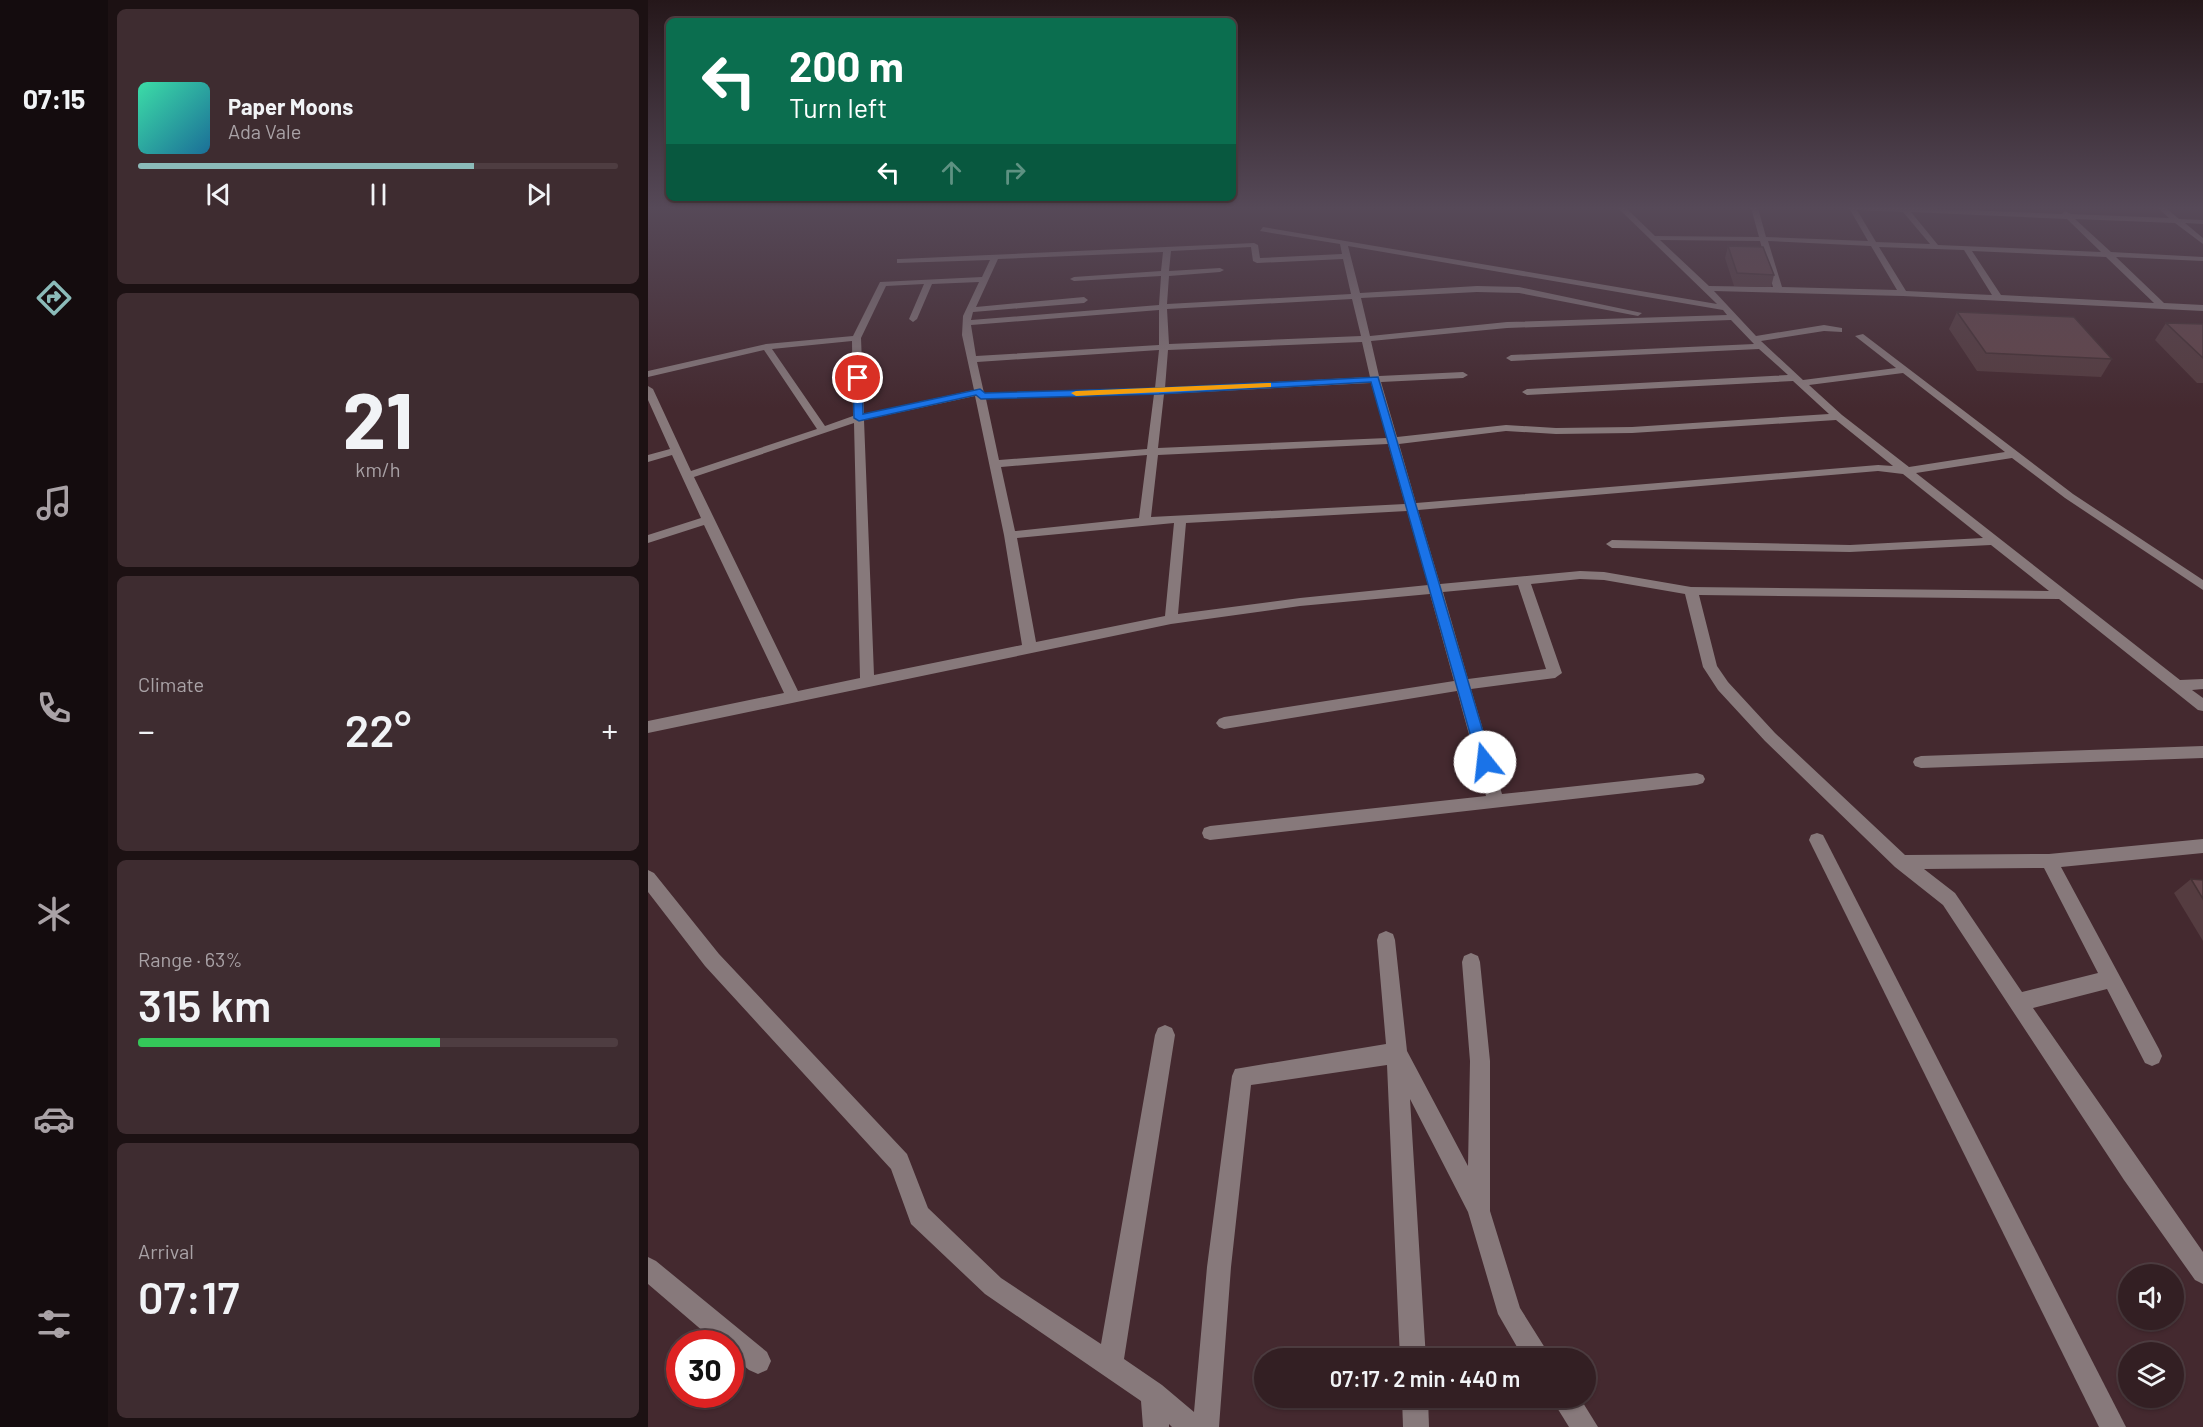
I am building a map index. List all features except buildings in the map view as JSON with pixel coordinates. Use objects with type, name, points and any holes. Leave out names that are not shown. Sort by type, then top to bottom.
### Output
[{"type":"street","points":[[986,275],[970,309],[967,323],[993,464],[1010,535],[1030,648]]},
{"type":"street","points":[[1074,279],[1142,275]]},
{"type":"street","points":[[1145,521],[1164,347],[1163,307],[1166,275]]},
{"type":"street","points":[[1350,275],[1375,379],[1496,801]]},
{"type":"street","points":[[1530,275],[1726,308]]},
{"type":"street","points":[[1693,275],[1757,343],[1838,417],[1991,541],[2203,706]]},
{"type":"street","points":[[1774,275],[1778,289]]},
{"type":"street","points":[[1891,275],[1903,293]]},
{"type":"street","points":[[1983,275],[1998,298]]},
{"type":"street","points":[[2128,275],[2162,306]]},
{"type":"street","points":[[867,680],[856,338],[883,284],[984,279]]},
{"type":"street","points":[[913,319],[929,282]]},
{"type":"street","points":[[1707,288],[1903,293],[2203,308]]},
{"type":"street","points":[[967,323],[1163,307],[1477,289],[1519,290],[1668,318]]},
{"type":"street","points":[[970,309],[1084,300]]},
{"type":"street","points":[[973,359],[1164,347],[1364,339],[1507,325],[1735,317]]},
{"type":"street","points":[[1511,358],[1757,343],[1824,328],[1839,330]]},
{"type":"street","points":[[1860,336],[2069,496],[2203,586]]},
{"type":"street","points":[[648,374],[766,347],[856,338]]},
{"type":"street","points":[[766,347],[822,429]]},
{"type":"street","points":[[1527,392],[1797,380],[1906,370]]},
{"type":"street","points":[[689,475],[859,418],[980,394],[1159,391],[1463,375]]},
{"type":"street","points":[[648,389],[689,475],[739,591],[794,698]]},
{"type":"street","points":[[993,464],[1153,451],[1394,441],[1506,428],[1557,431],[1632,430],[1838,417]]},
{"type":"street","points":[[648,459],[676,450]]},
{"type":"street","points":[[1010,535],[1145,521],[1413,507],[1878,468],[1906,471],[2015,454]]},
{"type":"street","points":[[1171,619],[1180,519]]},
{"type":"street","points":[[648,538],[708,520]]},
{"type":"street","points":[[1612,544],[1813,547],[1950,545],[1991,541]]},
{"type":"street","points":[[648,727],[1171,619],[1300,602],[1435,591],[1523,580],[1604,576],[1691,591],[2060,595]]},
{"type":"street","points":[[1224,723],[1462,685],[1555,673],[1523,580]]},
{"type":"street","points":[[1691,591],[1710,667],[1723,686],[1770,737],[1901,862],[1949,899],[2132,1172],[2203,1272]]},
{"type":"street","points":[[2176,685],[2203,684]]},
{"type":"street","points":[[1921,762],[2203,752]]},
{"type":"street","points":[[1210,833],[1697,779]]},
{"type":"street","points":[[1817,840],[2113,1427]]},
{"type":"street","points":[[1901,862],[2049,861],[2203,846]]},
{"type":"street","points":[[2049,861],[2152,1056]]},
{"type":"street","points":[[648,878],[712,960],[899,1162],[919,1216],[993,1286],[1153,1394],[1192,1427]]},
{"type":"street","points":[[1386,940],[1397,1053],[1412,1348]]},
{"type":"street","points":[[1471,962],[1480,1061],[1479,1211]]},
{"type":"street","points":[[2018,1002],[2112,979]]},
{"type":"street","points":[[1110,1366],[1165,1035]]},
{"type":"street","points":[[1397,1053],[1479,1211],[1510,1314],[1532,1348]]},
{"type":"street","points":[[1206,1427],[1219,1268],[1242,1077],[1397,1053]]},
{"type":"street","points":[[648,1269],[758,1361]]},
{"type":"street","points":[[1153,1394],[1156,1427]]},
{"type":"street","points":[[1415,1408],[1416,1427]]},
{"type":"street","points":[[1571,1408],[1585,1427]]},
{"type":"slow traffic","points":[[1076,393],[1268,385]]},
{"type":"route","points":[[858,378],[859,418],[980,392],[981,396],[1159,391],[1375,379],[1485,762]]}]
